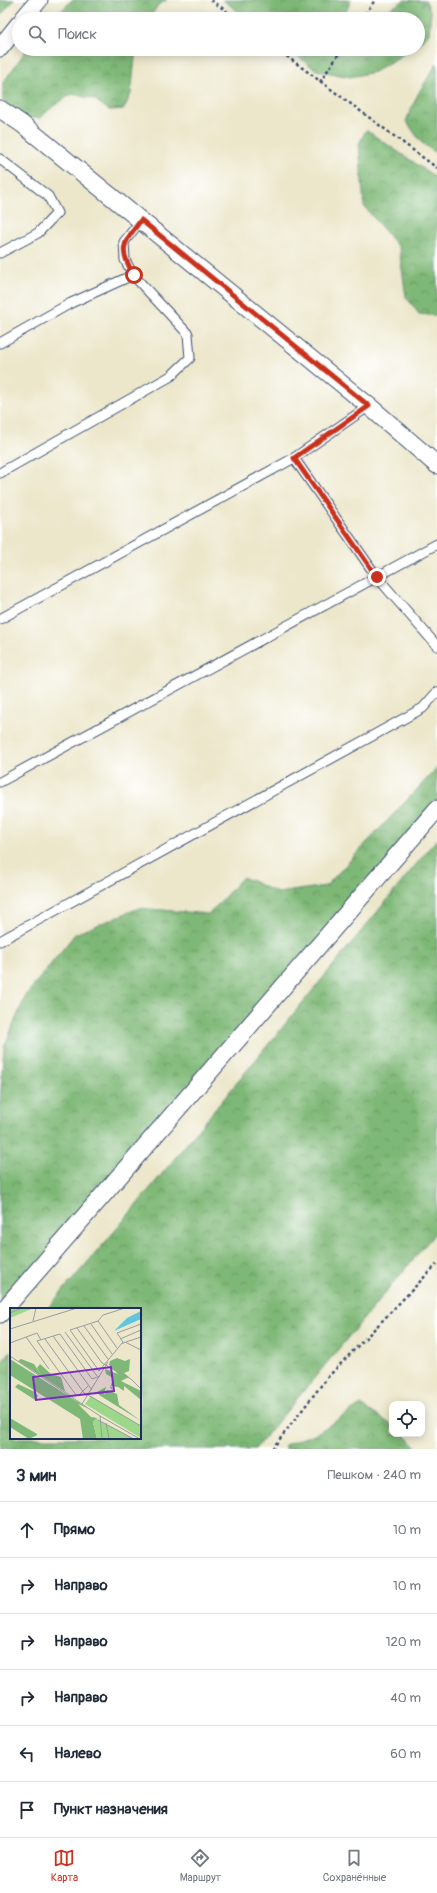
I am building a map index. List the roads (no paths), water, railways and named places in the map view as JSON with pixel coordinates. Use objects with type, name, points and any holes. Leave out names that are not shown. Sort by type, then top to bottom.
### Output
[{"type":"street","points":[[29,12],[39,0]]},
{"type":"street","points":[[0,48],[12,33]]},
{"type":"street","points":[[0,109],[22,124],[141,220],[369,406],[437,465]]},
{"type":"street","points":[[0,1314],[437,809]]},
{"type":"lane","points":[[0,159],[48,196],[57,213],[38,233],[0,253]]},
{"type":"lane","points":[[0,473],[171,376],[190,358],[188,334],[134,275],[125,260],[124,242],[141,220]]},
{"type":"lane","points":[[0,343],[70,303],[134,275]]},
{"type":"lane","points":[[0,619],[294,458],[369,406]]},
{"type":"lane","points":[[294,458],[377,577],[437,646]]},
{"type":"lane","points":[[0,782],[437,544]]},
{"type":"lane","points":[[0,941],[423,708],[437,692]]}]
